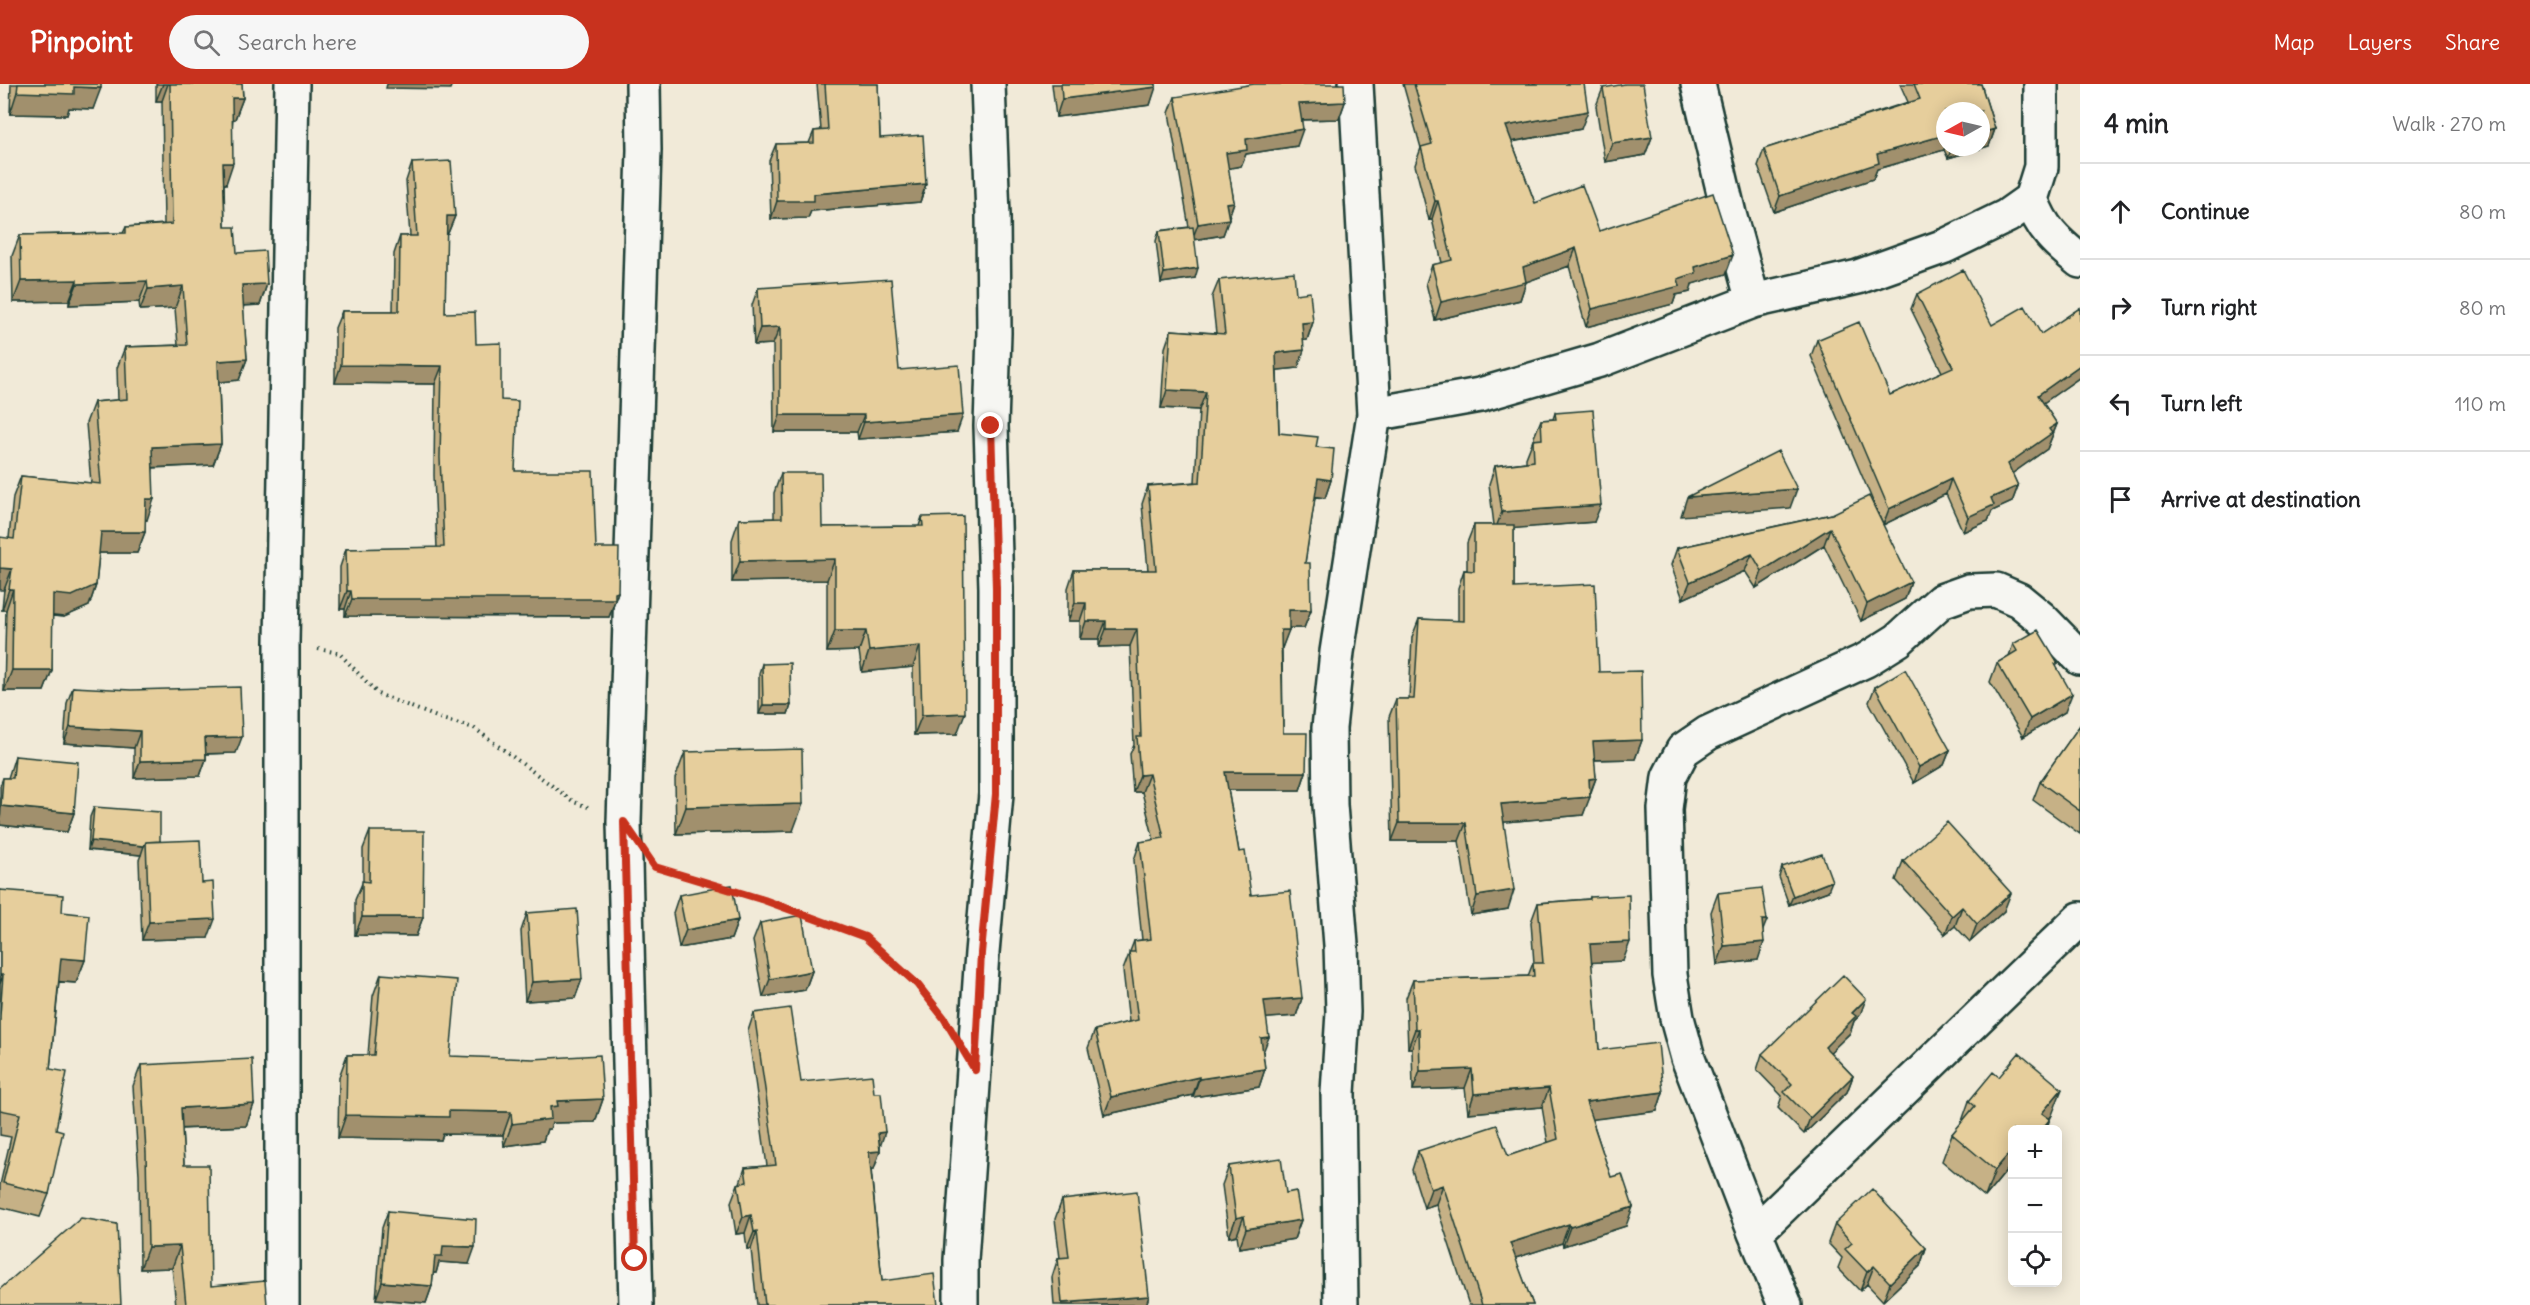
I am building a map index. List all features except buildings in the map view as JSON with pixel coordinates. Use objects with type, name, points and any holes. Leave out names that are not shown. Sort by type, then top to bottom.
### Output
[{"type":"street","points":[[282,1305],[282,643],[292,84]]},
{"type":"street","points":[[636,1305],[624,822],[644,150],[643,84]]},
{"type":"street","points":[[961,1305],[961,1260],[981,953],[996,794],[996,588],[991,426],[994,333],[993,216],[988,84]]},
{"type":"street","points":[[1341,1305],[1338,1093],[1342,1012],[1341,945],[1330,805],[1329,728],[1338,652],[1374,414],[1356,84]]},
{"type":"street","points":[[1698,84],[1729,214],[1753,301]]},
{"type":"street","points":[[2041,84],[2041,167],[2031,199],[2038,219],[2048,233],[2080,261]]},
{"type":"street","points":[[1374,414],[1480,395],[1589,363],[1753,301],[1858,277],[1945,246],[2007,216],[2031,199]]},
{"type":"street","points":[[1785,1305],[1688,1058],[1677,1018],[1670,975],[1665,809],[1669,777],[1683,750],[1708,733],[1866,660],[1898,640],[1941,601],[1969,591],[1996,590],[2019,600],[2041,618],[2080,658]]},
{"type":"street","points":[[1755,1233],[2080,919]]},
{"type":"path","points":[[282,643],[339,653],[378,694],[442,719],[474,728],[574,802],[624,822]]},
{"type":"path","points":[[655,867],[764,900],[865,937],[917,984],[944,1018]]},
{"type":"route","points":[[635,1259],[624,822],[655,867],[764,900],[865,937],[917,984],[944,1018],[975,1070],[981,953],[996,794],[996,588],[991,426]]}]
